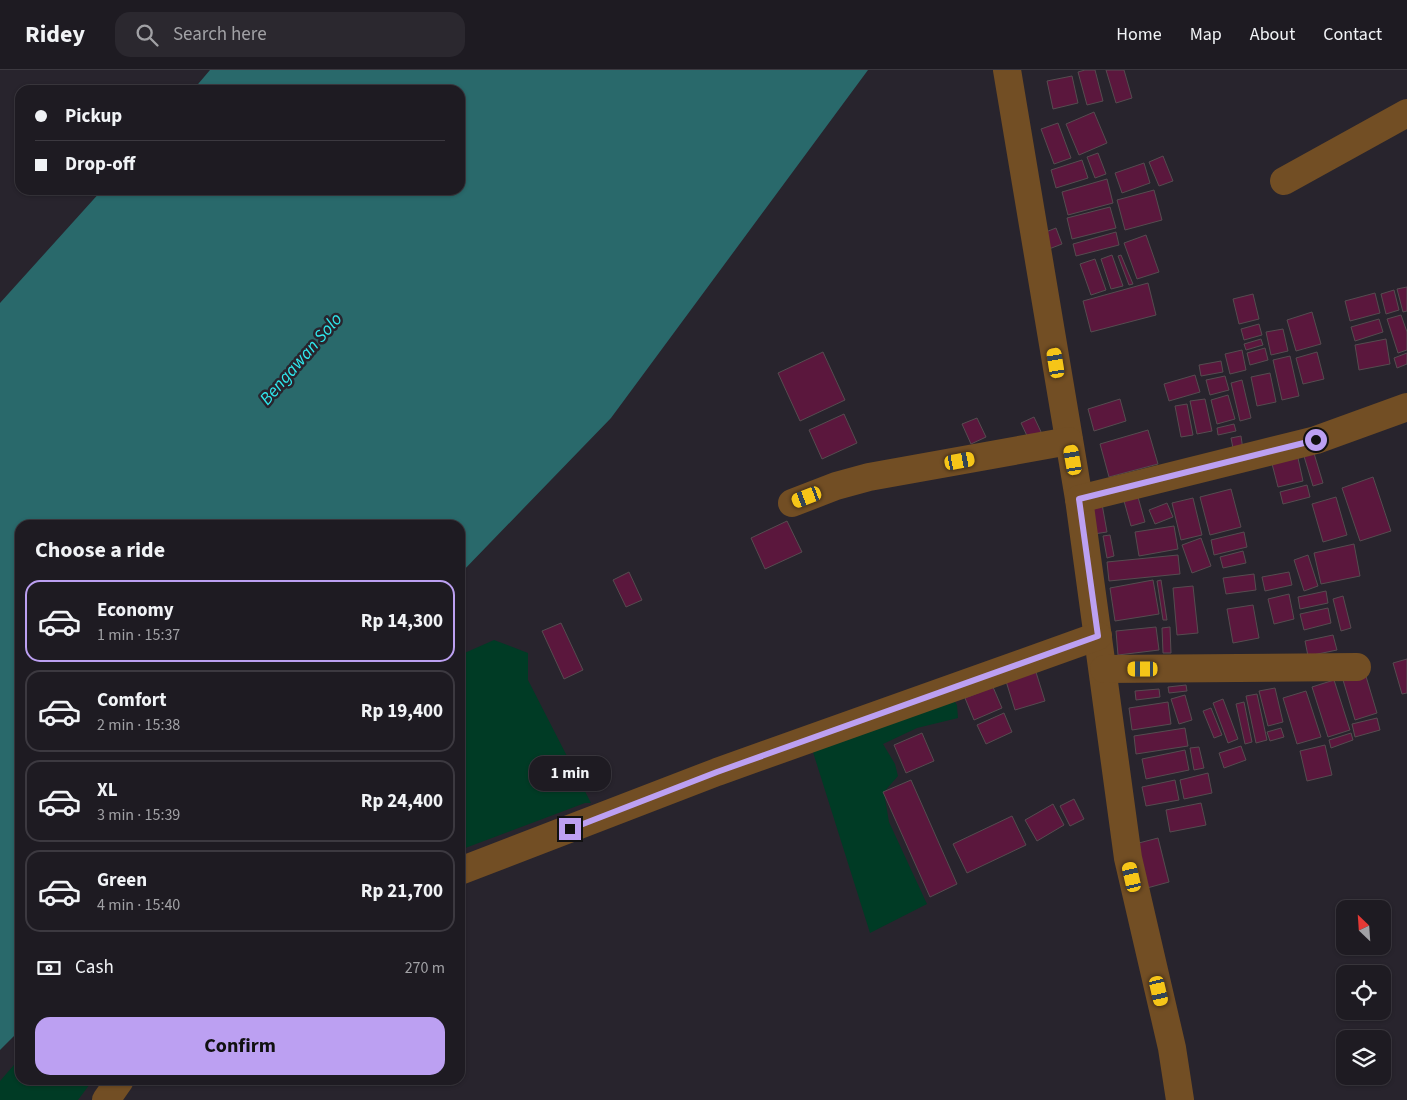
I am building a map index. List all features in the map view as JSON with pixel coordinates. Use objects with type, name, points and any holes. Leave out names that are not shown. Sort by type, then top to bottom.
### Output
[{"type":"street","points":[[1008,70],[1079,499],[1104,669],[1128,858],[1172,1048],[1180,1100]]},
{"type":"street","points":[[1284,181],[1407,113]]},
{"type":"street","points":[[1079,499],[1316,440],[1407,407]]},
{"type":"street","points":[[792,503],[836,486],[869,478],[1069,441]]},
{"type":"street","points":[[465,869],[717,772],[1098,636]]},
{"type":"street","points":[[1104,669],[1357,667]]},
{"type":"street","points":[[106,1100],[116,1085]]},
{"type":"shaded area","points":[[494,640],[528,653],[528,680],[591,803],[585,803],[465,848],[465,653]]},
{"type":"shaded area","points":[[951,696],[957,705],[958,718],[917,728],[883,744],[895,764],[898,776],[884,792],[889,822],[927,904],[870,933],[812,749]]},
{"type":"shaded area","points":[[15,1064],[15,1085],[89,1085],[78,1100],[0,1100],[0,1081]]},
{"type":"water","name":"Bengawan Solo","points":[[210,70],[868,70],[611,418],[465,569],[465,520],[15,520],[15,1035],[0,1050],[0,303],[97,195],[465,195],[465,85],[197,85]]},
{"type":"building","points":[[1095,70],[1103,101],[1087,105],[1078,72]]},
{"type":"building","points":[[1106,70],[1124,70],[1132,98],[1116,103]]},
{"type":"building","points":[[1072,76],[1078,103],[1053,109],[1047,81]]},
{"type":"building","points":[[1094,112],[1107,143],[1079,155],[1066,124]]},
{"type":"building","points":[[1058,123],[1071,158],[1054,164],[1041,129]]},
{"type":"building","points":[[1098,153],[1106,174],[1095,178],[1087,157]]},
{"type":"building","points":[[1163,156],[1173,181],[1159,186],[1149,162]]},
{"type":"building","points":[[1082,160],[1088,178],[1056,188],[1051,170]]},
{"type":"building","points":[[1144,163],[1150,183],[1122,193],[1115,173]]},
{"type":"building","points":[[1107,179],[1113,203],[1068,215],[1062,192]]},
{"type":"building","points":[[1154,190],[1162,220],[1125,230],[1117,200]]},
{"type":"building","points":[[1110,207],[1116,228],[1072,239],[1067,218]]},
{"type":"building","points":[[1056,228],[1062,244],[1049,249],[1043,233]]},
{"type":"building","points":[[1116,232],[1119,245],[1076,256],[1073,244]]},
{"type":"building","points":[[1146,235],[1159,272],[1137,279],[1124,243]]},
{"type":"building","points":[[1112,255],[1123,286],[1111,289],[1101,259]]},
{"type":"building","points":[[1121,255],[1133,284],[1129,285],[1118,256]]},
{"type":"building","points":[[1095,259],[1106,290],[1091,295],[1080,264]]},
{"type":"building","points":[[1148,283],[1156,315],[1091,332],[1083,301]]},
{"type":"building","points":[[1407,287],[1407,311],[1403,312],[1397,289]]},
{"type":"building","points":[[1394,290],[1399,310],[1386,314],[1381,294]]},
{"type":"building","points":[[1375,293],[1380,313],[1350,321],[1345,301]]},
{"type":"building","points":[[1253,294],[1259,319],[1239,324],[1233,299]]},
{"type":"building","points":[[1312,312],[1321,344],[1296,351],[1287,320]]},
{"type":"building","points":[[1401,315],[1407,332],[1407,350],[1398,353],[1387,319]]},
{"type":"building","points":[[1379,319],[1383,332],[1355,341],[1351,327]]},
{"type":"building","points":[[1259,324],[1262,335],[1244,340],[1241,329]]},
{"type":"building","points":[[1283,329],[1288,351],[1271,355],[1266,332]]},
{"type":"building","points":[[1261,339],[1263,345],[1246,350],[1244,344]]},
{"type":"building","points":[[1386,339],[1390,364],[1359,370],[1355,345]]},
{"type":"building","points":[[1265,348],[1268,360],[1250,365],[1247,353]]},
{"type":"building","points":[[1242,350],[1246,370],[1230,374],[1225,354]]},
{"type":"building","points":[[823,352],[845,400],[800,421],[778,373]]},
{"type":"building","points":[[1317,352],[1324,379],[1303,384],[1296,358]]},
{"type":"building","points":[[1407,353],[1407,364],[1397,368],[1394,358]]},
{"type":"building","points":[[1290,356],[1299,396],[1282,400],[1273,360]]},
{"type":"building","points":[[1221,361],[1223,372],[1201,376],[1199,365]]},
{"type":"building","points":[[1270,373],[1276,402],[1257,406],[1251,377]]},
{"type":"building","points":[[1195,375],[1200,392],[1169,401],[1164,384]]},
{"type":"building","points":[[1225,376],[1229,390],[1210,395],[1206,380]]},
{"type":"building","points":[[1242,380],[1251,418],[1240,421],[1231,383]]},
{"type":"building","points":[[1228,395],[1235,419],[1217,424],[1211,400]]},
{"type":"building","points":[[1120,399],[1126,421],[1094,431],[1088,409]]},
{"type":"building","points":[[1205,399],[1212,431],[1197,434],[1190,401]]},
{"type":"building","points":[[1187,404],[1193,435],[1181,437],[1175,406]]},
{"type":"building","points":[[844,414],[857,443],[822,459],[809,430]]},
{"type":"building","points":[[1034,417],[1042,434],[1029,440],[1021,423]]},
{"type":"building","points":[[977,418],[986,437],[971,444],[962,424]]},
{"type":"building","points":[[1234,424],[1236,431],[1218,435],[1217,428]]},
{"type":"building","points":[[1148,430],[1158,464],[1109,477],[1100,444]]},
{"type":"building","points":[[1241,436],[1243,450],[1234,453],[1231,438]]},
{"type":"building","points":[[1296,449],[1303,481],[1278,487],[1270,456]]},
{"type":"building","points":[[1313,450],[1323,483],[1313,486],[1303,453]]},
{"type":"building","points":[[1373,477],[1391,531],[1360,541],[1342,488]]},
{"type":"building","points":[[1307,485],[1310,497],[1283,504],[1280,492]]},
{"type":"building","points":[[1231,489],[1241,527],[1210,535],[1200,497]]},
{"type":"building","points":[[1138,497],[1145,522],[1131,526],[1124,501]]},
{"type":"building","points":[[1336,497],[1347,535],[1323,542],[1312,504]]},
{"type":"building","points":[[1193,498],[1202,535],[1181,540],[1172,503]]},
{"type":"building","points":[[1167,503],[1173,517],[1155,524],[1149,510]]},
{"type":"building","points":[[1102,504],[1107,532],[1087,535],[1082,508]]},
{"type":"building","points":[[787,521],[802,552],[765,569],[751,538]]},
{"type":"building","points":[[1174,526],[1178,549],[1139,556],[1135,532]]},
{"type":"building","points":[[1244,532],[1247,547],[1214,555],[1211,540]]},
{"type":"building","points":[[1110,535],[1114,556],[1107,558],[1103,536]]},
{"type":"building","points":[[1201,538],[1211,566],[1192,573],[1182,545]]},
{"type":"building","points":[[1354,544],[1360,576],[1321,584],[1314,553]]},
{"type":"building","points":[[1243,551],[1246,563],[1223,568],[1220,557]]},
{"type":"building","points":[[1178,555],[1180,574],[1109,581],[1107,562]]},
{"type":"building","points":[[1308,555],[1318,586],[1304,591],[1294,560]]},
{"type":"building","points":[[629,572],[642,600],[626,607],[613,580]]},
{"type":"building","points":[[1289,572],[1292,585],[1265,591],[1262,577]]},
{"type":"building","points":[[1254,574],[1256,590],[1226,594],[1223,578]]},
{"type":"building","points":[[1153,580],[1159,614],[1115,621],[1110,588]]},
{"type":"building","points":[[1161,580],[1167,620],[1163,620],[1157,581]]},
{"type":"building","points":[[1193,586],[1198,633],[1177,635],[1173,588]]},
{"type":"building","points":[[1326,591],[1328,603],[1300,609],[1298,597]]},
{"type":"building","points":[[1289,594],[1294,619],[1274,624],[1268,599]]},
{"type":"building","points":[[1343,596],[1351,628],[1341,631],[1333,599]]},
{"type":"building","points":[[1253,605],[1259,638],[1233,643],[1227,609]]},
{"type":"building","points":[[1328,608],[1331,623],[1304,630],[1300,614]]},
{"type":"building","points":[[561,623],[583,670],[564,679],[542,631]]},
{"type":"building","points":[[1156,627],[1159,650],[1118,655],[1116,631]]},
{"type":"building","points":[[1170,627],[1171,653],[1163,653],[1162,628]]},
{"type":"building","points":[[1333,635],[1337,650],[1308,656],[1305,641]]},
{"type":"building","points":[[1407,659],[1407,693],[1402,694],[1393,663]]},
{"type":"building","points":[[1035,669],[1045,701],[1015,710],[1005,678]]},
{"type":"building","points":[[1365,673],[1377,713],[1355,720],[1343,680]]},
{"type":"building","points":[[1334,680],[1350,730],[1328,737],[1312,687]]},
{"type":"building","points":[[1186,685],[1187,691],[1169,693],[1168,687]]},
{"type":"building","points":[[993,687],[1002,708],[974,720],[965,698]]},
{"type":"building","points":[[1275,688],[1283,722],[1268,726],[1259,691]]},
{"type":"building","points":[[1159,689],[1160,697],[1136,700],[1135,691]]},
{"type":"building","points":[[1306,691],[1321,737],[1297,744],[1283,698]]},
{"type":"building","points":[[1257,694],[1267,740],[1256,743],[1246,696]]},
{"type":"building","points":[[1185,695],[1192,720],[1179,724],[1171,699]]},
{"type":"building","points":[[1223,699],[1238,739],[1228,743],[1213,703]]},
{"type":"building","points":[[1168,702],[1171,724],[1132,730],[1129,708]]},
{"type":"building","points":[[1244,702],[1252,742],[1245,744],[1236,704]]},
{"type":"building","points":[[1211,708],[1222,735],[1214,738],[1203,711]]},
{"type":"building","points":[[1004,713],[1012,732],[986,744],[977,725]]},
{"type":"building","points":[[1377,718],[1380,730],[1355,737],[1352,724]]},
{"type":"building","points":[[1185,728],[1188,746],[1136,754],[1134,736]]},
{"type":"building","points":[[1281,728],[1284,737],[1270,741],[1267,732]]},
{"type":"building","points":[[922,733],[934,761],[906,773],[894,745]]},
{"type":"building","points":[[1351,733],[1353,740],[1331,748],[1329,740]]},
{"type":"building","points":[[1325,745],[1332,775],[1307,781],[1300,751]]},
{"type":"building","points":[[1241,746],[1246,760],[1224,768],[1219,753]]},
{"type":"building","points":[[1199,747],[1204,768],[1194,770],[1190,748]]},
{"type":"building","points":[[1185,750],[1189,770],[1146,779],[1142,759]]},
{"type":"building","points":[[1208,773],[1212,793],[1184,799],[1180,780]]},
{"type":"building","points":[[911,780],[957,884],[930,897],[883,792]]},
{"type":"building","points":[[1175,780],[1179,800],[1146,806],[1142,787]]},
{"type":"building","points":[[1074,799],[1084,819],[1070,826],[1060,806]]},
{"type":"building","points":[[1201,803],[1206,825],[1170,832],[1166,810]]},
{"type":"building","points":[[1053,804],[1064,825],[1037,841],[1025,820]]},
{"type":"building","points":[[1012,816],[1026,845],[967,873],[953,844]]},
{"type":"building","points":[[1158,838],[1169,882],[1147,888],[1135,844]]},
{"type":"route","points":[[570,829],[717,772],[1098,636],[1079,499],[1316,440]]}]
